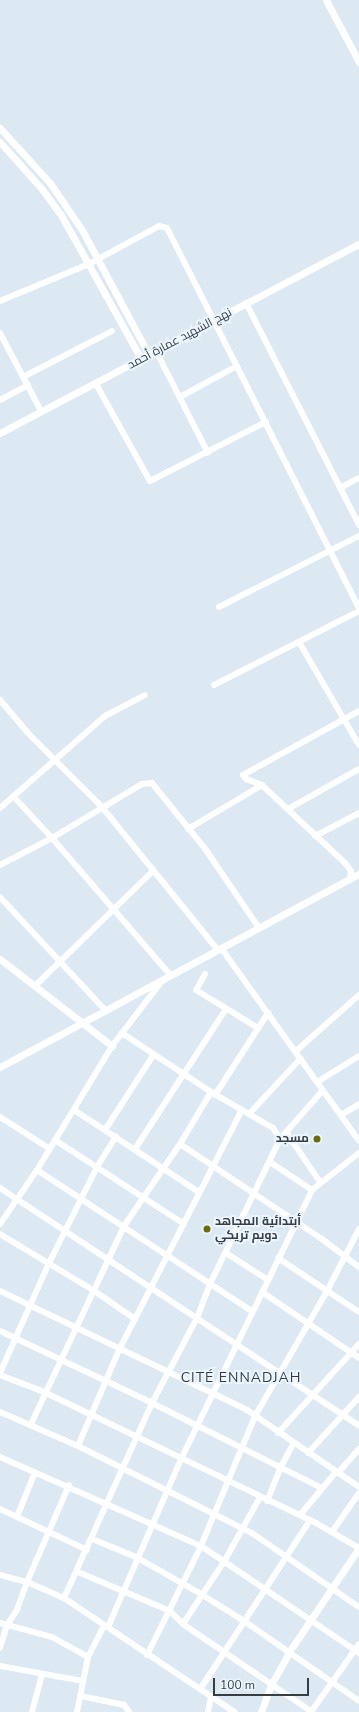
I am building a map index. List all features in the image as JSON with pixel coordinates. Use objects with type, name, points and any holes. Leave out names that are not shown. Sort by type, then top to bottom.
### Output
[{"type":"street","points":[[327,1],[359,62]]},
{"type":"street","points":[[0,128],[50,183],[82,230],[149,355]]},
{"type":"street","points":[[0,142],[42,189],[89,264],[141,359]]},
{"type":"street","points":[[0,301],[89,264],[159,226],[166,226],[266,422],[359,610],[214,685]]},
{"type":"street","name":"نهج الشهيد عمارة أحمد","points":[[0,433],[96,384],[359,244]]},
{"type":"street","points":[[246,303],[359,525]]},
{"type":"street","points":[[23,377],[112,331]]},
{"type":"street","points":[[0,333],[2,341],[28,385],[41,411]]},
{"type":"street","points":[[156,352],[208,453]]},
{"type":"street","points":[[180,397],[237,366]]},
{"type":"street","points":[[96,384],[150,481],[208,453],[266,422]]},
{"type":"street","points":[[0,400],[28,385]]},
{"type":"street","points":[[340,488],[359,478]]},
{"type":"street","points":[[219,607],[359,536]]},
{"type":"street","points":[[299,642],[345,718],[359,745]]},
{"type":"street","points":[[0,808],[105,716],[145,695]]},
{"type":"street","points":[[0,700],[55,760],[102,807],[219,949],[296,1051],[359,1141]]},
{"type":"street","points":[[350,879],[351,871],[345,863],[262,785],[246,780],[244,773],[359,711]]},
{"type":"street","points":[[288,809],[359,769]]},
{"type":"street","points":[[0,865],[52,838],[142,784],[152,783],[206,850],[259,928]]},
{"type":"street","points":[[188,828],[262,785]]},
{"type":"street","points":[[13,796],[52,838],[171,976]]},
{"type":"street","points":[[315,836],[359,813]]},
{"type":"street","points":[[35,986],[154,870]]},
{"type":"street","points":[[0,1066],[162,981],[359,874]]},
{"type":"street","points":[[0,897],[106,1010]]},
{"type":"street","points":[[0,959],[112,1046]]},
{"type":"street","points":[[205,974],[196,990],[258,1028]]},
{"type":"street","points":[[0,1224],[37,1170],[112,1046],[162,981]]},
{"type":"street","points":[[296,1051],[358,999]]},
{"type":"street","points":[[135,1149],[226,1009]]},
{"type":"street","points":[[30,1424],[59,1360],[76,1328],[124,1226],[142,1197],[180,1144],[268,1013]]},
{"type":"street","points":[[122,1033],[213,1093],[276,1130],[280,1139]]},
{"type":"street","points":[[105,1130],[154,1054]]},
{"type":"street","points":[[317,1082],[359,1056]]},
{"type":"street","points":[[249,1114],[300,1058]]},
{"type":"street","points":[[64,1598],[78,1572],[152,1403],[197,1318],[210,1284],[280,1139],[323,1090]]},
{"type":"street","points":[[341,1116],[359,1104]]},
{"type":"street","points":[[74,1110],[199,1192]]},
{"type":"street","points":[[78,1446],[119,1350],[184,1224],[211,1166],[242,1110]]},
{"type":"street","points":[[0,1117],[50,1149]]},
{"type":"street","points":[[286,1132],[320,1182]]},
{"type":"street","points":[[116,1137],[97,1167],[48,1265],[0,1374],[44,1392],[228,1483],[300,1515],[359,1548],[288,1652],[271,1685],[261,1712]]},
{"type":"street","points":[[55,1140],[184,1224]]},
{"type":"street","points":[[180,1144],[296,1222],[359,1267]]},
{"type":"street","points":[[77,1712],[88,1658],[124,1591],[136,1557],[154,1525],[181,1459],[312,1190],[320,1182],[359,1153]]},
{"type":"street","points":[[270,1162],[312,1190]]},
{"type":"street","points":[[37,1170],[253,1312]]},
{"type":"street","points":[[0,1188],[359,1426]]},
{"type":"street","points":[[147,1655],[170,1611],[181,1582],[201,1546],[255,1416],[328,1291],[344,1256],[359,1229]]},
{"type":"street","points":[[0,1234],[48,1265],[93,1290],[135,1319]]},
{"type":"street","points":[[226,1253],[268,1280]]},
{"type":"street","points":[[278,1258],[359,1312]]},
{"type":"street","points":[[0,1291],[31,1305],[119,1350],[212,1393],[255,1416],[359,1487]]},
{"type":"street","points":[[262,1292],[359,1358]]},
{"type":"street","points":[[0,1331],[152,1403],[322,1488]]},
{"type":"street","points":[[278,1433],[359,1344]]},
{"type":"street","points":[[308,1453],[359,1397]]},
{"type":"street","points":[[0,1412],[78,1446],[244,1529],[286,1556],[359,1607]]},
{"type":"street","points":[[267,1501],[280,1468],[294,1443]]},
{"type":"street","points":[[300,1515],[322,1488],[359,1449]]},
{"type":"street","points":[[0,1457],[68,1485],[201,1546],[225,1560],[310,1621],[357,1652]]},
{"type":"street","points":[[17,1517],[35,1472]]},
{"type":"street","points":[[0,1648],[3,1624],[16,1610],[68,1485]]},
{"type":"street","points":[[332,1532],[359,1494]]},
{"type":"street","points":[[183,1624],[244,1529],[260,1497]]},
{"type":"street","points":[[0,1509],[48,1530],[87,1550]]},
{"type":"street","points":[[201,1688],[310,1520]]},
{"type":"street","points":[[92,1539],[136,1557],[201,1594],[244,1621],[359,1702]]},
{"type":"street","points":[[78,1572],[170,1611],[183,1624],[312,1712],[331,1682],[357,1652],[359,1644]]},
{"type":"street","points":[[0,1575],[27,1582],[64,1598],[147,1655],[201,1688],[234,1712]]},
{"type":"street","points":[[3,1624],[52,1637],[88,1658]]},
{"type":"street","points":[[0,1666],[83,1681]]},
{"type":"street","points":[[32,1712],[42,1674]]},
{"type":"street","points":[[81,1696],[124,1706],[129,1712]]},
{"type":"street","points":[[208,1712],[211,1696]]},
{"type":"place","name":"مسجد","points":[[317,1139]]},
{"type":"place","name":"أبتدائية المجاهد دويم تريكي","points":[[207,1229]]},
{"type":"district","name":"CITÉ ENNADJAH","points":[[241,1378]]}]
